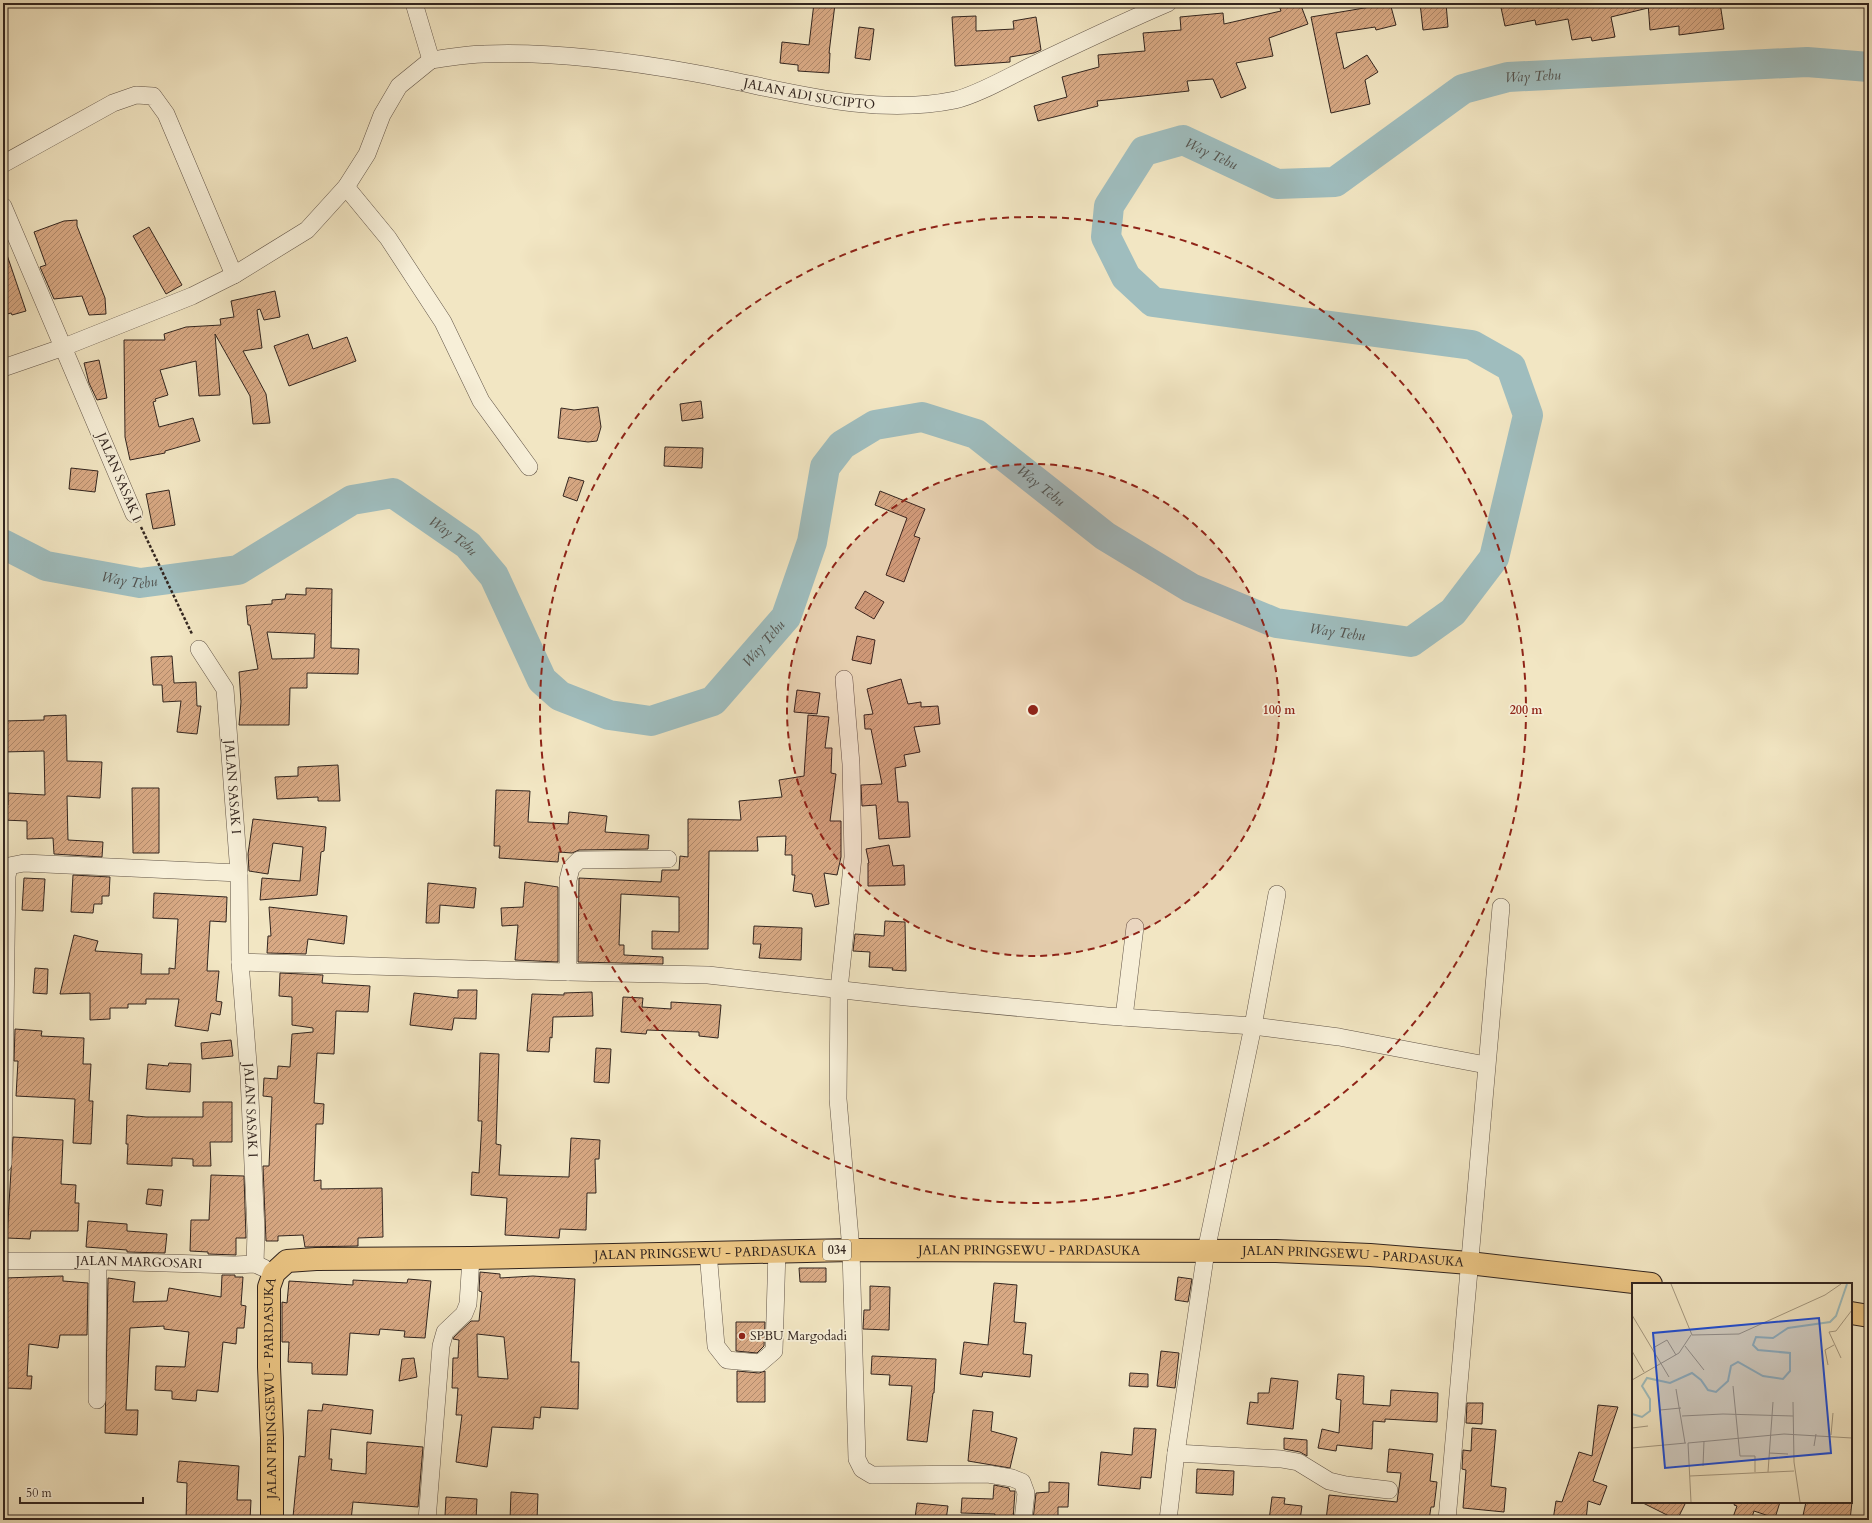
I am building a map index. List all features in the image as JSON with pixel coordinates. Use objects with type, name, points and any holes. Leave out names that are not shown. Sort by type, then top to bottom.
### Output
[{"type":"main road","name":"JALAN PRINGSEWU - PARDASUKA","points":[[272,1520],[269,1287],[264,1268],[287,1261],[316,1259],[471,1258],[777,1250],[1276,1251],[1354,1254],[1469,1263],[1642,1283]]},
{"type":"main road","points":[[1852,1313],[1869,1316]]},
{"type":"street","points":[[3,368],[64,347],[192,296],[234,275],[307,230],[346,186],[367,154],[382,115],[399,86],[431,60],[414,3]]},
{"type":"street","name":"JALAN ADI SUCIPTO","points":[[431,60],[504,53],[585,58],[642,64],[679,70],[763,86],[803,96],[905,107],[957,100],[1119,24],[1168,3]]},
{"type":"street","points":[[3,164],[113,103],[136,95],[153,96],[166,114],[234,275]]},
{"type":"street","points":[[346,186],[388,238],[443,322],[481,401],[530,467]]},
{"type":"street","name":"JALAN SASAK I","points":[[3,206],[134,514]]},
{"type":"street","name":"JALAN SASAK I","points":[[199,649],[225,689],[239,873],[240,962],[249,1076],[256,1231],[264,1268]]},
{"type":"street","points":[[844,680],[851,764],[853,857],[839,989],[838,1098],[851,1250],[857,1459],[862,1469],[872,1475],[988,1474],[1012,1478],[1022,1482],[1026,1493],[1023,1520]]},
{"type":"street","points":[[568,972],[568,880],[570,868],[579,860],[668,859]]},
{"type":"street","points":[[3,1164],[8,866],[24,863],[239,873]]},
{"type":"street","points":[[1168,1520],[1176,1453],[1206,1251],[1253,1026],[1277,894]]},
{"type":"street","points":[[1447,1520],[1501,907]]},
{"type":"street","points":[[1124,1017],[1135,927]]},
{"type":"street","points":[[240,962],[708,975],[906,997],[1124,1017],[1253,1026],[1339,1037],[1486,1064]]},
{"type":"street","points":[[708,1252],[716,1346],[727,1360],[760,1363],[774,1351],[777,1250]]},
{"type":"street","points":[[427,1520],[441,1346],[445,1332],[464,1314],[468,1304],[471,1258]]},
{"type":"street","name":"JALAN MARGOSARI","points":[[3,1261],[98,1261],[234,1265],[264,1268]]},
{"type":"street","points":[[97,1400],[98,1261]]},
{"type":"street","points":[[1176,1453],[1281,1459],[1298,1462],[1330,1481],[1346,1485],[1389,1490]]},
{"type":"path","name":"JALAN SASAK I","points":[[134,514],[199,649]]},
{"type":"building","points":[[814,3],[835,4],[829,53],[829,73],[798,71],[798,65],[780,63],[782,42],[809,45]]},
{"type":"building","points":[[1278,3],[1300,3],[1308,24],[1269,38],[1273,56],[1236,63],[1246,88],[1221,98],[1213,79],[1187,81],[1189,91],[1097,101],[1098,106],[1038,121],[1034,106],[1067,97],[1062,77],[1099,67],[1098,55],[1145,51],[1143,33],[1181,30],[1180,17],[1223,13],[1224,24],[1281,11]]},
{"type":"building","points":[[1369,3],[1390,3],[1396,25],[1376,30],[1375,27],[1336,33],[1344,69],[1367,55],[1378,72],[1365,80],[1370,104],[1331,113],[1311,17],[1370,7]]},
{"type":"building","points":[[1420,3],[1446,3],[1448,27],[1423,30]]},
{"type":"building","points":[[1500,3],[1557,3],[1558,8],[1584,3],[1648,3],[1648,8],[1611,17],[1615,37],[1592,41],[1591,37],[1572,40],[1568,19],[1536,25],[1535,20],[1505,26]]},
{"type":"building","points":[[1648,3],[1720,3],[1724,29],[1679,35],[1679,26],[1650,30]]},
{"type":"building","points":[[976,16],[976,31],[1014,29],[1013,21],[1036,17],[1041,50],[1034,53],[1010,57],[1010,62],[955,66],[952,17]]},
{"type":"building","points":[[859,27],[874,29],[870,60],[855,58]]},
{"type":"building","points":[[77,220],[77,226],[105,298],[106,314],[89,315],[82,296],[54,299],[40,267],[46,265],[34,232],[64,221]]},
{"type":"building","points":[[149,227],[182,285],[166,294],[133,236]]},
{"type":"building","points":[[3,249],[5,249],[26,311],[12,315],[11,313],[3,315]]},
{"type":"building","points":[[275,291],[280,317],[264,320],[260,309],[257,310],[262,348],[243,351],[266,394],[270,423],[253,424],[250,396],[215,334],[220,395],[199,396],[196,361],[160,370],[168,395],[155,399],[156,401],[153,402],[159,427],[193,418],[200,441],[165,451],[165,453],[130,460],[125,437],[124,340],[165,340],[164,334],[186,327],[221,325],[220,319],[234,317],[231,301]]},
{"type":"building","points":[[308,334],[313,349],[347,337],[356,361],[289,386],[274,346]]},
{"type":"building","points":[[99,360],[107,398],[97,400],[89,383],[84,363]]},
{"type":"building","points":[[701,401],[703,418],[682,421],[680,404]]},
{"type":"building","points":[[598,407],[601,427],[597,441],[588,442],[558,438],[561,408],[574,410]]},
{"type":"building","points":[[665,447],[703,448],[702,468],[664,466]]},
{"type":"building","points":[[71,468],[98,471],[95,492],[69,489]]},
{"type":"building","points":[[569,477],[584,481],[577,501],[563,496]]},
{"type":"building","points":[[169,490],[175,525],[153,529],[146,494]]},
{"type":"building","points":[[880,491],[925,509],[914,536],[920,538],[904,582],[886,575],[907,518],[875,505]]},
{"type":"building","points":[[306,588],[332,589],[331,648],[359,649],[358,674],[307,673],[307,688],[290,688],[289,725],[239,725],[241,702],[239,672],[258,669],[250,625],[248,625],[246,606],[272,604],[272,600],[285,599],[286,594],[306,595]],"holes":[[[267,632],[315,634],[314,658],[272,659]]]},
{"type":"building","points":[[865,591],[884,602],[874,619],[855,608]]},
{"type":"building","points":[[857,636],[875,640],[871,664],[852,660]]},
{"type":"building","points":[[172,656],[174,683],[196,682],[197,706],[201,706],[197,734],[177,732],[181,701],[163,702],[162,685],[153,685],[151,657]]},
{"type":"building","points":[[901,679],[908,704],[921,702],[921,707],[938,706],[940,724],[914,727],[920,752],[904,755],[906,766],[895,768],[898,802],[908,802],[910,837],[879,839],[876,805],[862,806],[861,785],[882,784],[871,729],[865,729],[864,715],[873,714],[867,689]]},
{"type":"building","points":[[797,690],[820,693],[817,714],[794,712]]},
{"type":"building","points":[[66,715],[67,761],[102,762],[100,798],[67,796],[68,840],[103,842],[102,857],[54,854],[53,838],[27,839],[27,821],[3,820],[3,805],[8,805],[8,793],[45,795],[44,751],[3,752],[3,721],[44,720],[44,716]]},
{"type":"building","points":[[808,715],[829,717],[825,748],[832,748],[831,773],[836,774],[830,821],[841,821],[841,857],[837,875],[824,873],[829,904],[815,907],[812,894],[793,891],[795,875],[792,875],[792,855],[785,855],[786,836],[757,837],[758,851],[709,851],[708,949],[652,949],[652,931],[679,932],[679,897],[621,894],[619,945],[624,945],[624,955],[663,957],[663,964],[578,962],[579,878],[661,882],[662,870],[679,870],[680,856],[688,857],[688,819],[741,820],[739,801],[782,797],[779,780],[804,776]]},
{"type":"building","points":[[338,765],[340,801],[318,801],[318,797],[277,799],[275,777],[298,776],[298,767]]},
{"type":"building","points":[[132,788],[159,788],[159,853],[133,853]]},
{"type":"building","points":[[496,790],[530,791],[528,822],[568,824],[569,812],[607,816],[605,832],[649,835],[648,849],[579,850],[572,853],[559,852],[558,862],[499,858],[500,846],[494,846]]},
{"type":"building","points":[[253,819],[326,827],[324,851],[321,852],[317,895],[260,900],[262,878],[300,881],[303,847],[273,843],[268,874],[249,871],[248,854]]},
{"type":"building","points":[[889,845],[893,866],[904,865],[905,885],[868,886],[869,863],[866,849]]},
{"type":"building","points":[[73,875],[110,877],[109,896],[102,896],[102,904],[94,904],[93,913],[71,912]]},
{"type":"building","points":[[24,878],[45,879],[43,911],[22,910]]},
{"type":"building","points":[[525,882],[558,887],[558,962],[515,960],[518,925],[502,926],[501,908],[523,907]]},
{"type":"building","points":[[428,883],[476,888],[474,908],[440,905],[439,923],[426,923]]},
{"type":"building","points":[[154,893],[227,897],[226,922],[210,921],[207,971],[219,971],[216,1001],[222,1002],[220,1015],[211,1013],[208,1031],[175,1026],[179,999],[146,999],[146,1004],[128,1004],[128,1008],[110,1008],[110,1019],[90,1020],[90,993],[60,994],[74,935],[98,941],[95,951],[142,954],[141,974],[169,974],[169,968],[175,969],[178,919],[153,918]]},
{"type":"building","points":[[269,907],[347,916],[344,944],[308,939],[306,954],[267,953],[268,936],[271,936]]},
{"type":"building","points":[[885,921],[905,922],[906,971],[892,970],[893,968],[869,967],[870,952],[853,951],[855,934],[884,936]]},
{"type":"building","points":[[754,926],[802,928],[801,960],[759,958],[761,944],[753,944]]},
{"type":"building","points":[[35,968],[48,969],[47,994],[33,993]]},
{"type":"building","points":[[280,973],[323,975],[322,983],[370,986],[368,1012],[336,1011],[334,1054],[317,1053],[314,1103],[324,1104],[323,1124],[316,1124],[314,1181],[321,1180],[321,1189],[382,1188],[383,1237],[358,1238],[358,1246],[305,1247],[303,1235],[278,1236],[278,1241],[266,1241],[263,1166],[269,1166],[272,1097],[263,1096],[264,1078],[277,1079],[278,1066],[290,1067],[292,1034],[313,1032],[313,1028],[292,1025],[292,997],[279,996]]},
{"type":"building","points":[[458,990],[477,990],[476,1019],[454,1018],[452,1030],[410,1025],[414,993],[458,998]]},
{"type":"building","points":[[592,992],[593,1016],[553,1017],[552,1038],[550,1037],[549,1052],[527,1051],[532,994],[564,995],[564,993]]},
{"type":"building","points":[[623,997],[643,998],[642,1007],[671,1009],[671,1002],[721,1005],[718,1038],[699,1036],[699,1032],[647,1030],[646,1034],[621,1032]]},
{"type":"building","points":[[15,1029],[42,1031],[41,1036],[84,1038],[83,1064],[91,1064],[89,1101],[93,1101],[91,1144],[73,1143],[75,1099],[16,1096],[18,1061],[14,1061]]},
{"type":"building","points":[[231,1040],[233,1056],[202,1059],[201,1043]]},
{"type":"building","points":[[596,1048],[611,1049],[609,1083],[594,1082]]},
{"type":"building","points":[[480,1053],[499,1054],[496,1144],[501,1145],[499,1175],[569,1177],[571,1138],[600,1140],[599,1159],[595,1159],[596,1193],[587,1193],[586,1230],[560,1229],[559,1238],[505,1235],[507,1198],[471,1195],[472,1172],[479,1173],[482,1121],[478,1121]]},
{"type":"building","points":[[169,1063],[191,1064],[190,1092],[146,1089],[148,1064],[168,1066]]},
{"type":"building","points":[[203,1102],[232,1102],[232,1142],[210,1142],[211,1166],[193,1166],[193,1159],[172,1158],[172,1166],[127,1164],[127,1115],[146,1117],[203,1117]]},
{"type":"building","points":[[13,1137],[63,1140],[61,1184],[76,1185],[75,1203],[79,1203],[78,1231],[31,1231],[30,1239],[7,1238]]},
{"type":"building","points":[[211,1175],[244,1176],[246,1238],[236,1238],[236,1255],[208,1254],[208,1252],[190,1251],[191,1220],[209,1220]]},
{"type":"building","points":[[148,1189],[163,1190],[161,1206],[146,1204]]},
{"type":"building","points":[[88,1221],[127,1224],[127,1231],[167,1234],[165,1253],[127,1252],[127,1250],[86,1247]]},
{"type":"building","points":[[799,1268],[826,1268],[826,1282],[800,1282]]},
{"type":"building","points":[[480,1272],[500,1274],[500,1278],[533,1276],[575,1279],[571,1362],[579,1362],[578,1409],[541,1407],[540,1418],[534,1417],[533,1429],[492,1427],[487,1467],[456,1462],[462,1415],[456,1415],[458,1388],[452,1388],[453,1358],[458,1358],[459,1340],[453,1339],[471,1321],[479,1321],[482,1292],[479,1291]],"holes":[[[477,1334],[504,1337],[508,1379],[478,1377]]]},
{"type":"building","points":[[222,1275],[235,1275],[235,1277],[243,1277],[241,1305],[246,1306],[244,1328],[237,1328],[236,1344],[223,1342],[218,1392],[197,1390],[196,1401],[172,1399],[172,1391],[155,1390],[156,1366],[185,1367],[189,1332],[164,1329],[164,1326],[130,1328],[126,1410],[138,1410],[137,1435],[105,1433],[108,1278],[135,1282],[133,1302],[167,1301],[169,1288],[221,1297]]},
{"type":"building","points":[[63,1276],[63,1281],[88,1283],[87,1335],[60,1335],[58,1348],[29,1344],[27,1376],[32,1376],[31,1389],[6,1388],[7,1368],[3,1368],[3,1317],[6,1317],[5,1278]]},
{"type":"building","points":[[1178,1277],[1192,1279],[1188,1302],[1175,1300]]},
{"type":"building","points":[[408,1279],[431,1281],[425,1338],[404,1337],[405,1331],[380,1329],[379,1335],[350,1333],[347,1375],[312,1374],[312,1363],[288,1362],[289,1342],[282,1342],[282,1302],[287,1303],[289,1281],[353,1285],[353,1280],[407,1283]]},
{"type":"building","points":[[994,1283],[1017,1285],[1014,1322],[1026,1323],[1023,1354],[1032,1355],[1030,1377],[983,1372],[982,1377],[960,1374],[964,1342],[988,1345]]},
{"type":"building","points":[[870,1286],[890,1287],[889,1330],[863,1329],[864,1310],[870,1310]]},
{"type":"building","points":[[736,1322],[765,1322],[764,1346],[757,1353],[736,1351]]},
{"type":"building","points":[[1161,1351],[1179,1353],[1175,1388],[1157,1386]]},
{"type":"building","points":[[872,1356],[936,1359],[934,1393],[927,1442],[907,1440],[912,1386],[889,1385],[890,1375],[871,1374]]},
{"type":"building","points":[[414,1358],[417,1377],[399,1381],[402,1359]]},
{"type":"building","points":[[737,1371],[759,1373],[765,1371],[765,1402],[737,1402]]},
{"type":"building","points":[[1130,1373],[1148,1374],[1148,1387],[1129,1386]]},
{"type":"building","points":[[1338,1374],[1364,1376],[1363,1404],[1390,1406],[1391,1390],[1438,1393],[1437,1422],[1385,1419],[1385,1422],[1373,1421],[1372,1449],[1337,1445],[1336,1451],[1318,1448],[1322,1429],[1339,1433],[1341,1400],[1336,1399]]},
{"type":"building","points":[[1271,1378],[1298,1381],[1293,1429],[1247,1424],[1250,1402],[1258,1403],[1258,1393],[1269,1393]]},
{"type":"building","points":[[1467,1403],[1483,1403],[1482,1424],[1466,1423]]},
{"type":"building","points":[[323,1404],[373,1410],[371,1434],[331,1429],[329,1459],[332,1459],[331,1470],[366,1474],[367,1442],[423,1447],[418,1507],[353,1502],[351,1520],[311,1520],[293,1517],[299,1456],[305,1457],[308,1410],[322,1411]]},
{"type":"building","points":[[1598,1405],[1618,1407],[1593,1481],[1607,1486],[1600,1505],[1588,1501],[1586,1520],[1553,1520],[1556,1501],[1562,1502],[1579,1452],[1592,1456]]},
{"type":"building","points":[[973,1410],[993,1412],[991,1431],[1017,1438],[1010,1468],[968,1461]]},
{"type":"building","points":[[1134,1428],[1156,1429],[1151,1478],[1141,1477],[1140,1489],[1098,1485],[1101,1452],[1132,1455]]},
{"type":"building","points":[[1472,1428],[1496,1430],[1491,1486],[1506,1488],[1504,1512],[1463,1508],[1466,1470],[1462,1469],[1463,1450],[1471,1451]]},
{"type":"building","points":[[1284,1438],[1307,1440],[1307,1456],[1300,1452],[1284,1449]]},
{"type":"building","points":[[1389,1449],[1433,1454],[1430,1481],[1437,1482],[1434,1507],[1431,1507],[1429,1520],[1326,1520],[1329,1495],[1397,1502],[1401,1473],[1387,1472]]},
{"type":"building","points":[[179,1461],[239,1466],[237,1500],[251,1500],[250,1520],[186,1520],[187,1483],[177,1482]]},
{"type":"building","points":[[1197,1469],[1234,1471],[1233,1495],[1196,1493]]},
{"type":"building","points":[[1049,1482],[1069,1483],[1068,1507],[1058,1507],[1058,1520],[1033,1520],[1036,1493],[1049,1492]]},
{"type":"building","points":[[994,1485],[1009,1488],[1010,1491],[1015,1491],[1013,1520],[994,1520],[995,1514],[961,1513],[962,1498],[993,1499]]},
{"type":"building","points":[[511,1492],[538,1494],[537,1520],[510,1520]]},
{"type":"building","points":[[446,1497],[477,1499],[476,1520],[455,1520],[455,1516],[445,1516]]},
{"type":"building","points":[[1272,1497],[1285,1498],[1284,1504],[1302,1506],[1300,1520],[1269,1520]]},
{"type":"building","points":[[917,1503],[948,1506],[946,1520],[915,1518]]},
{"type":"building","points":[[1643,1503],[1686,1503],[1677,1520]]},
{"type":"building","points":[[1735,1503],[1780,1503],[1775,1518],[1754,1511],[1751,1520],[1732,1520],[1737,1506],[1734,1505]]},
{"type":"building","points":[[1806,1503],[1852,1503],[1850,1520],[1802,1520]]},
{"type":"waterway","name":"Way Tebu","points":[[3,544],[46,566],[140,583],[238,570],[352,500],[393,493],[468,545],[494,576],[542,680],[560,696],[609,715],[651,721],[713,701],[786,617],[812,542],[825,467],[842,445],[875,425],[922,417],[976,434],[1105,536],[1191,588],[1276,623],[1411,642],[1453,612],[1494,558],[1528,415],[1511,367],[1472,345],[1153,302],[1126,277],[1106,237],[1109,206],[1144,151],[1183,140],[1277,184],[1335,182],[1463,89],[1508,77],[1807,62],[1869,67]]},
{"type":"place","name":"SPBU Margodadi","points":[[742,1336]]}]
